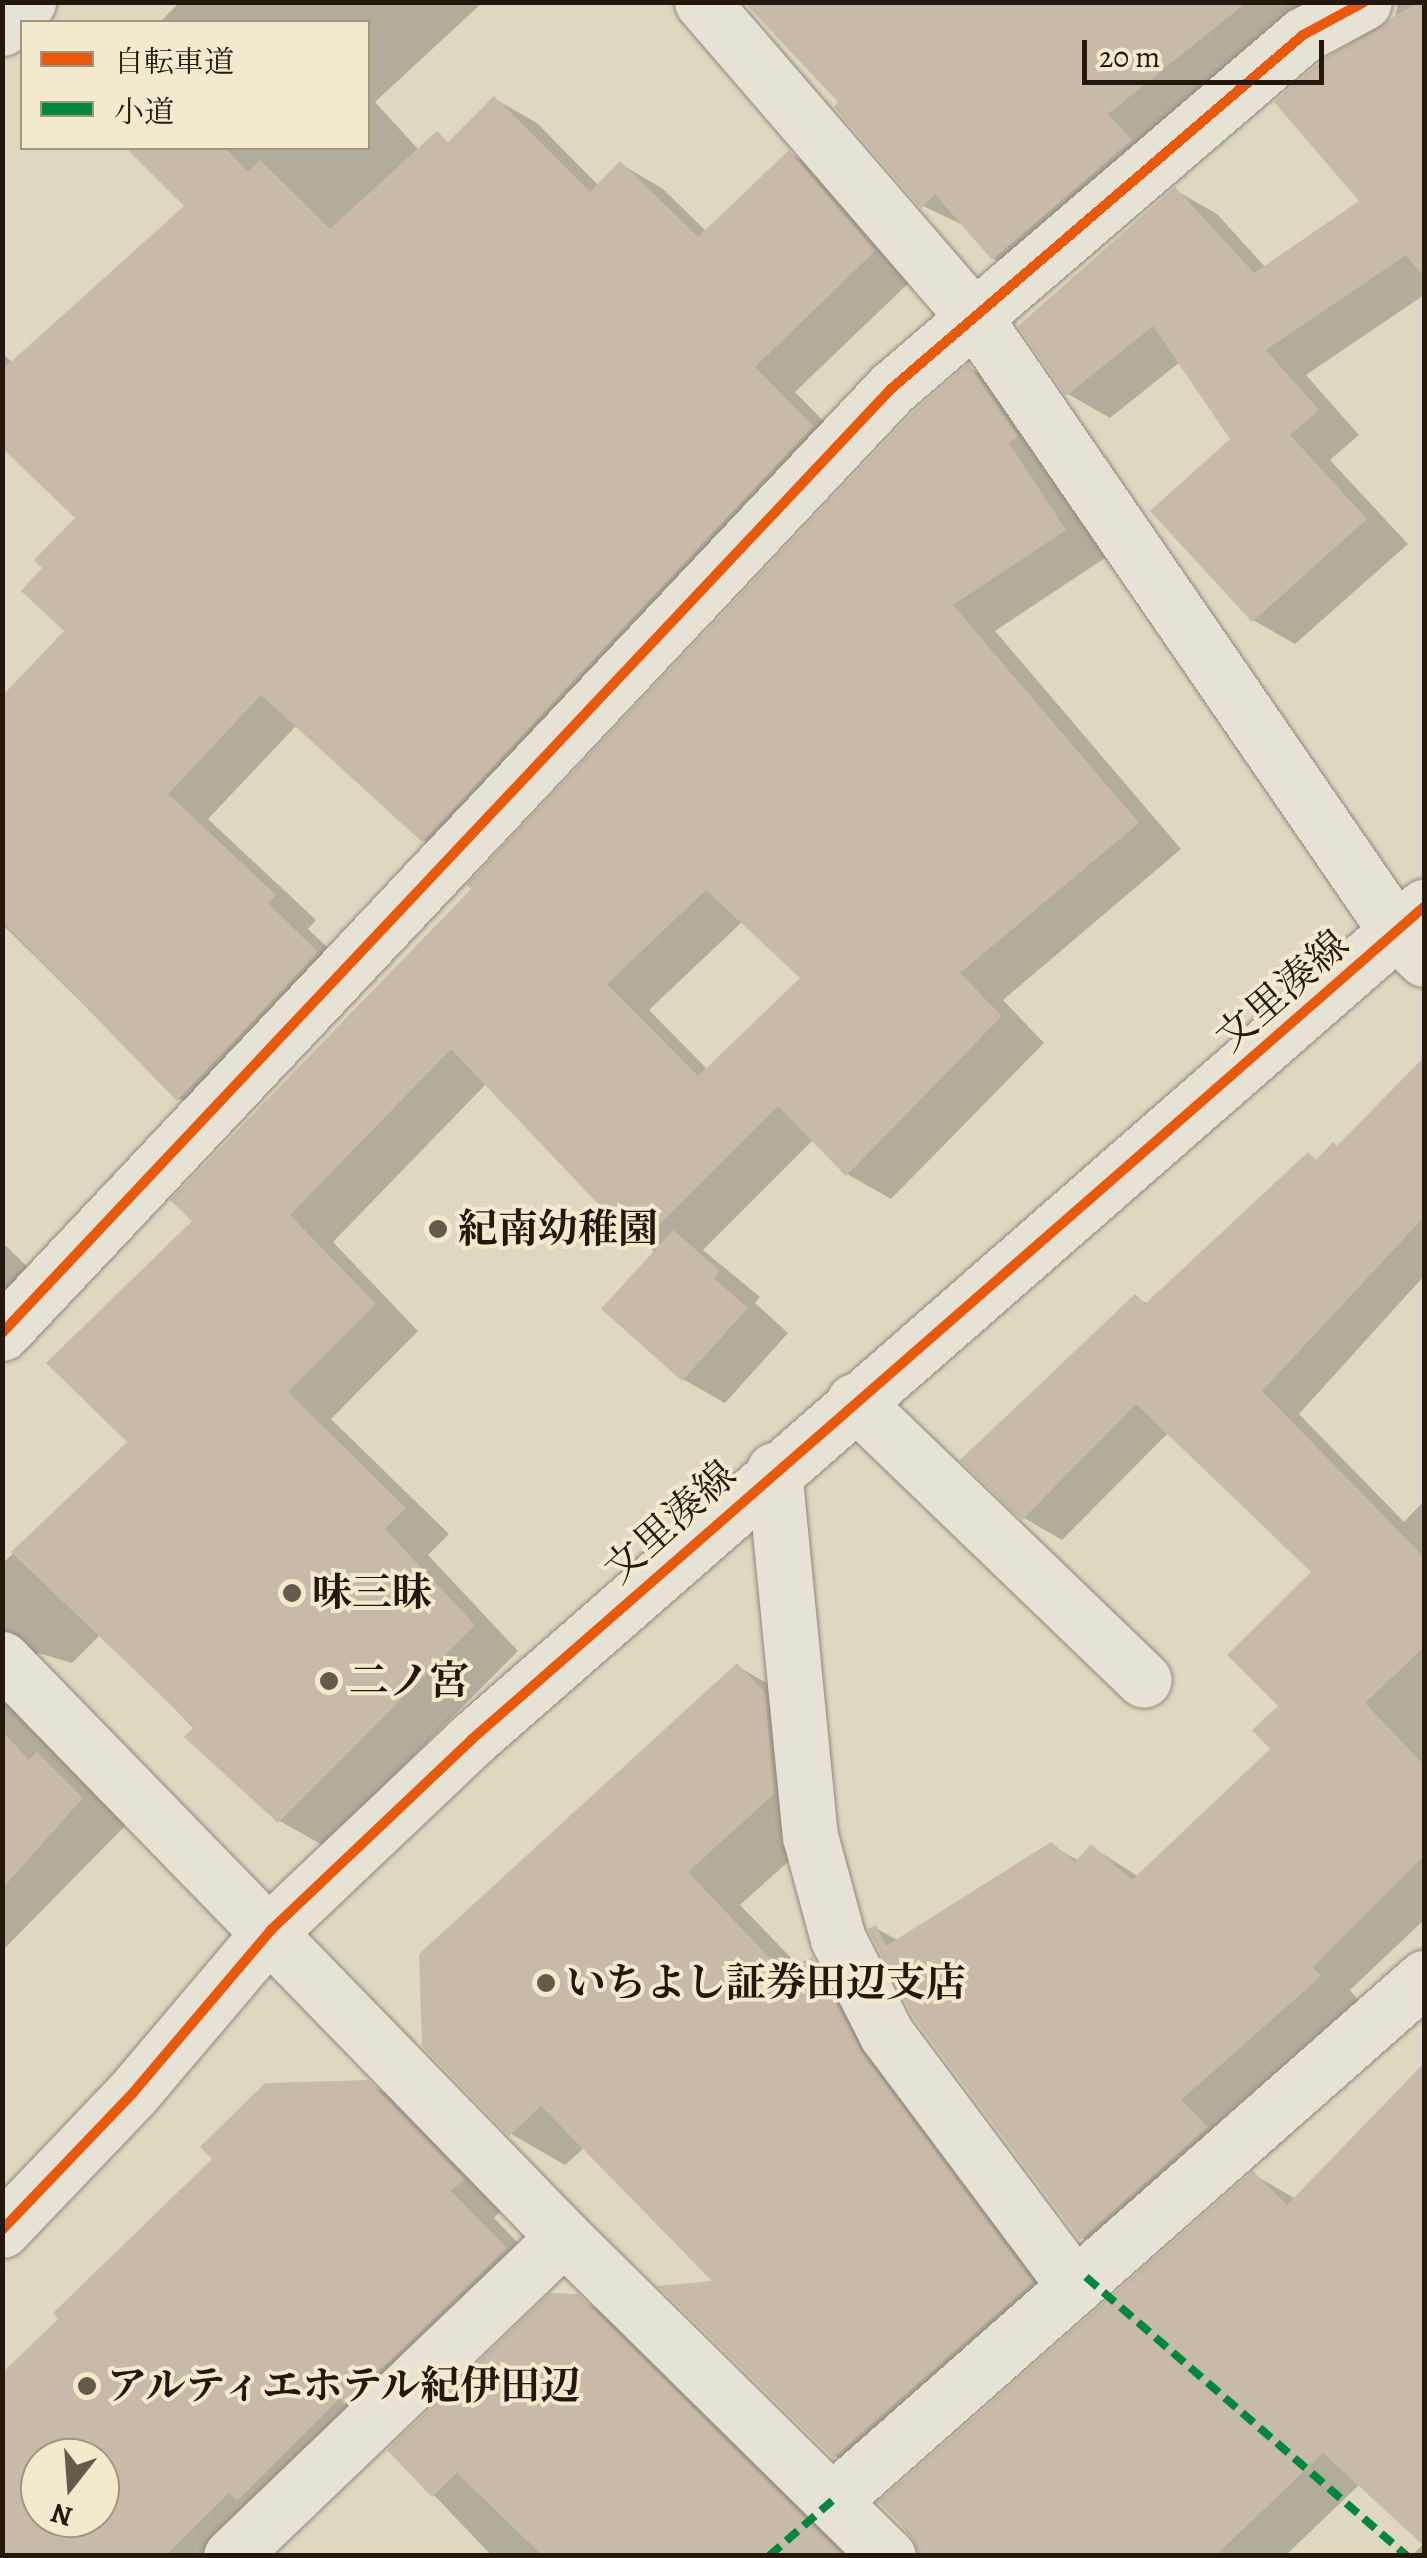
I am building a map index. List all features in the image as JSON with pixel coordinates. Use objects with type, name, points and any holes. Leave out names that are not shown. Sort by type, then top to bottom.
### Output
[{"type":"street","points":[[2,28],[28,2]]},
{"type":"street","points":[[702,2],[974,318],[1415,933]]},
{"type":"street","points":[[2,1333],[892,388],[1303,35],[1364,2]]},
{"type":"street","name":"文里湊線","points":[[2,2230],[132,2094],[271,1930],[471,1740],[854,1401],[1415,933]]},
{"type":"street","points":[[854,1401],[1144,1680]]},
{"type":"street","points":[[774,1470],[810,1836],[838,1938],[887,2036],[1075,2286]]},
{"type":"street","points":[[14,1692],[271,1930],[564,2237],[888,2556]]},
{"type":"street","points":[[833,2500],[1424,1978]]},
{"type":"street","points":[[231,2556],[564,2237]]},
{"type":"building","points":[[744,2],[1247,2],[1108,114],[1132,140],[992,260],[935,194],[921,208],[834,107],[838,102]]},
{"type":"building","points":[[1424,2],[1424,277],[1406,255],[1266,350],[1319,410],[1290,435],[1367,519],[1252,622],[1150,511],[1230,439],[1153,326],[1066,396],[1018,326],[1175,187],[1254,273],[1359,201],[1274,102],[1321,61]]},
{"type":"building","points":[[494,96],[590,192],[620,161],[698,237],[789,150],[875,251],[755,367],[813,426],[422,842],[261,695],[168,794],[276,895],[268,903],[318,952],[177,1101],[2,921],[2,696],[64,631],[21,591],[42,568],[34,560],[75,518],[2,448],[2,370],[184,206],[128,150],[227,150],[248,172],[260,160],[330,229],[437,131],[448,142]]},
{"type":"building","points":[[968,364],[1018,436],[1009,443],[1066,530],[953,605],[1139,823],[960,973],[1002,1016],[846,1176],[778,1106],[638,1246],[451,1049],[290,1215],[376,1304],[288,1392],[406,1508],[385,1529],[475,1625],[278,1823],[184,1737],[194,1727],[11,1552],[127,1442],[46,1363],[192,1221],[170,1200],[471,889],[466,885],[914,411]],"holes":[[[706,890],[800,978],[698,1076],[607,984]]]},
{"type":"building","points":[[1424,1057],[1424,1217],[1262,1391],[1424,1557],[1424,1647],[1365,1703],[1424,1765],[1424,1856],[1313,1967],[1321,1976],[1181,2100],[1208,2127],[1080,2240],[914,2018],[868,1929],[876,1925],[886,1946],[1051,1842],[1075,1862],[1091,1844],[1132,1880],[1270,1749],[1252,1730],[1278,1706],[1227,1655],[1311,1572],[1136,1404],[1022,1520],[960,1460],[1135,1294],[1145,1304],[1308,1152],[1316,1160],[1333,1142],[1337,1146]]},
{"type":"building","points":[[673,1230],[720,1271],[714,1278],[748,1308],[682,1381],[601,1309]]},
{"type":"building","points":[[737,1663],[765,1693],[774,1794],[688,1872],[783,1972],[812,1957],[862,2053],[1033,2282],[833,2458],[658,2286],[712,2281],[541,2106],[509,2136],[422,2046],[419,1954]]},
{"type":"building","points":[[2,1731],[29,1760],[37,1752],[83,1798],[2,1889]]},
{"type":"building","points":[[1424,2063],[1424,2546],[1323,2453],[1215,2556],[918,2556],[911,2534],[878,2502],[1253,2171],[1287,2205]]},
{"type":"building","points":[[368,2080],[464,2179],[451,2191],[507,2248],[344,2405],[339,2399],[237,2501],[229,2493],[165,2556],[2,2556],[2,2373],[58,2319],[53,2313],[212,2159],[200,2147],[265,2083]]},
{"type":"building","points":[[550,2293],[578,2294],[843,2556],[543,2556],[457,2473],[432,2497],[387,2450]]},
{"type":"marked path","points":[[1086,2277],[1407,2556]]},
{"type":"marked path","points":[[769,2556],[833,2500]]},
{"type":"cycle path","points":[[2,1333],[892,388],[1303,35],[1364,2]]},
{"type":"cycle path","points":[[2,2230],[132,2094],[271,1930],[471,1740],[1424,907]]},
{"type":"place","name":"紀南幼稚園","points":[[438,1229]]},
{"type":"place","name":"味三昧","points":[[292,1593]]},
{"type":"place","name":"二ノ宮","points":[[329,1681]]},
{"type":"place","name":"いちよし証券田辺支店","points":[[546,1983]]},
{"type":"place","name":"アルティエホテル紀伊田辺","points":[[87,2386]]}]
